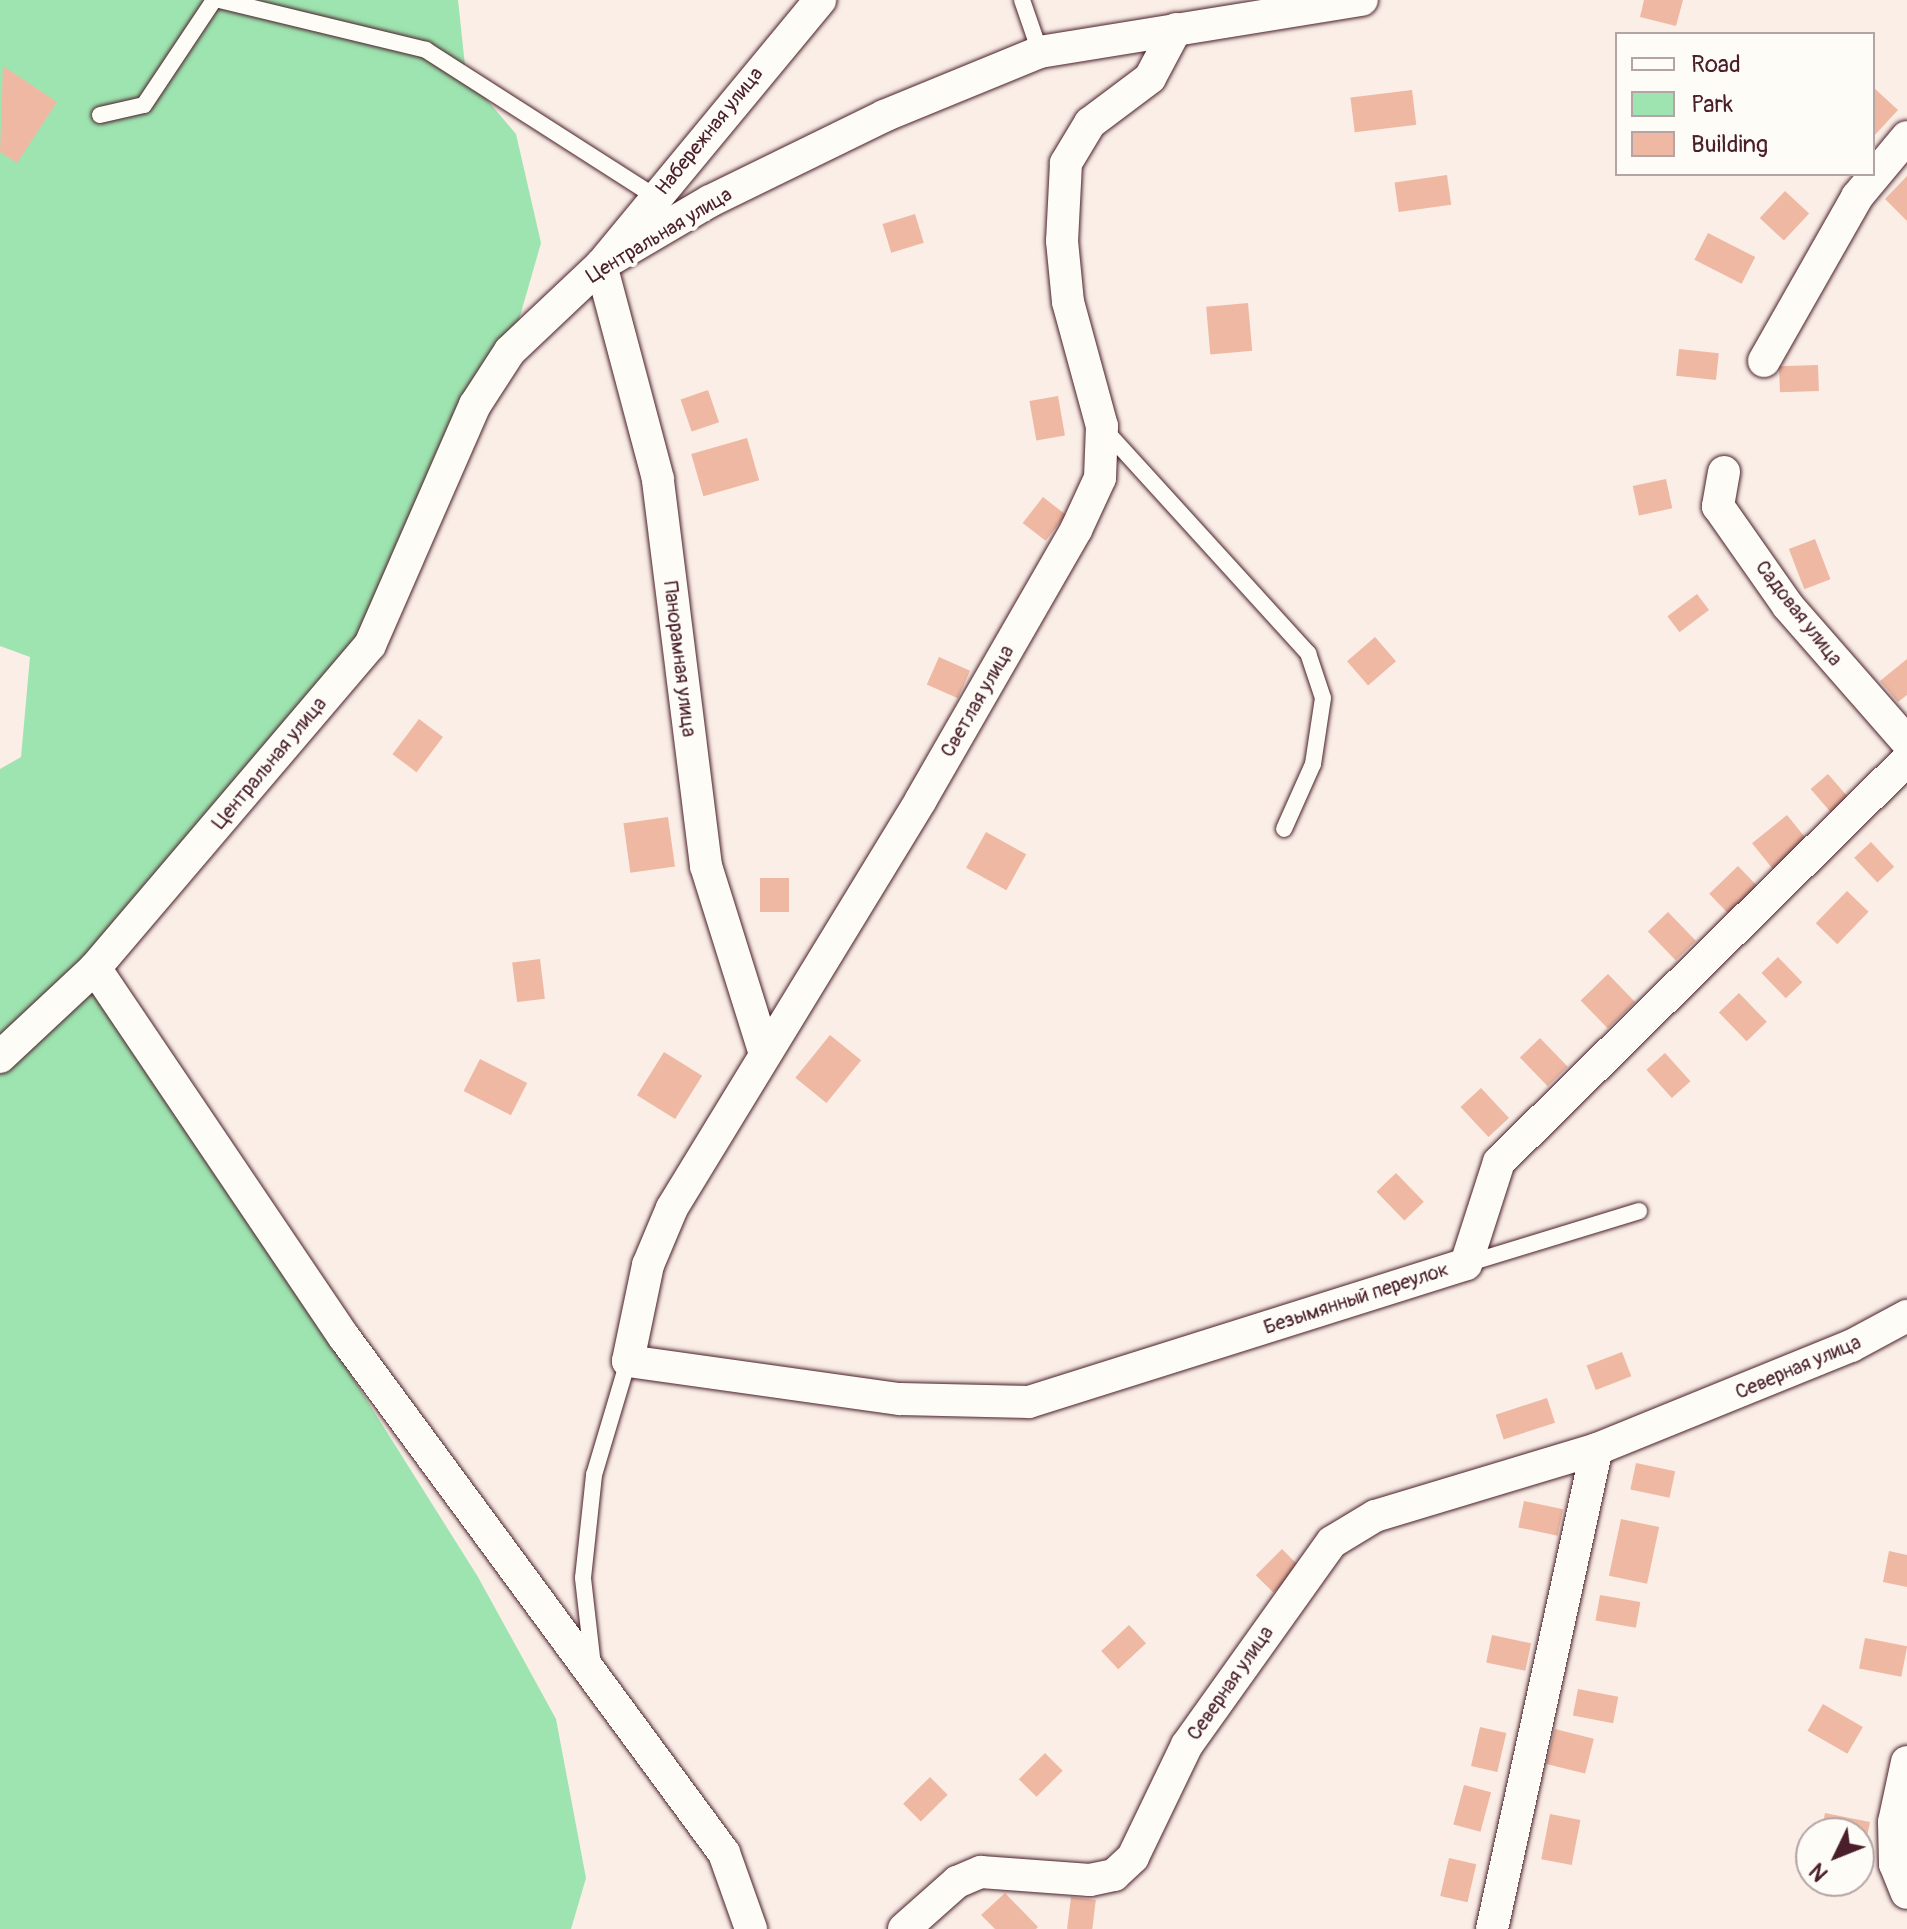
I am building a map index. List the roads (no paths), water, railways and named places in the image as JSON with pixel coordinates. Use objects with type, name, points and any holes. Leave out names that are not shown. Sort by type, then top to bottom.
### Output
[{"type":"street","name":"Набережная улица","points":[[601,265],[820,0]]},
{"type":"street","name":"Центральная улица","points":[[0,1057],[95,968],[370,645],[475,405],[510,351],[601,265],[750,182],[1040,52],[1362,0]]},
{"type":"street","name":"Светлая улица","points":[[628,1361],[648,1265],[672,1208],[764,1051],[921,800],[1076,530],[1100,478],[1102,426],[1068,302],[1062,241],[1066,163],[1090,123],[1150,78],[1176,29]]},
{"type":"street","points":[[1875,175],[1907,137]]},
{"type":"street","points":[[1764,361],[1857,197],[1874,176]]},
{"type":"street","name":"Панорамная улица","points":[[601,265],[658,479],[706,866],[764,1051]]},
{"type":"street","name":"Садовая улица","points":[[1724,472],[1718,506],[1788,606],[1907,742]]},
{"type":"street","name":"Безымянный переулок","points":[[628,1361],[900,1399],[1029,1402],[1466,1264],[1499,1162],[1907,760]]},
{"type":"street","points":[[95,968],[344,1337],[595,1683],[724,1853],[751,1929]]},
{"type":"street","name":"Северная улица","points":[[904,1929],[957,1882],[981,1872],[1090,1880],[1114,1875],[1133,1857],[1216,1700],[1332,1542],[1375,1516],[1597,1449],[1851,1346],[1907,1316]]},
{"type":"street","points":[[1492,1929],[1597,1449]]},
{"type":"street","points":[[1907,1762],[1894,1822],[1895,1864],[1907,1893]]},
{"type":"lane","points":[[100,115],[144,105],[217,0],[426,50],[656,197]]},
{"type":"lane","points":[[1022,0],[1040,52]]},
{"type":"lane","points":[[1102,426],[1308,653],[1323,698],[1313,764],[1284,829]]},
{"type":"lane","points":[[1466,1264],[1639,1211]]},
{"type":"lane","points":[[595,1683],[583,1578],[594,1475],[628,1361]]}]
